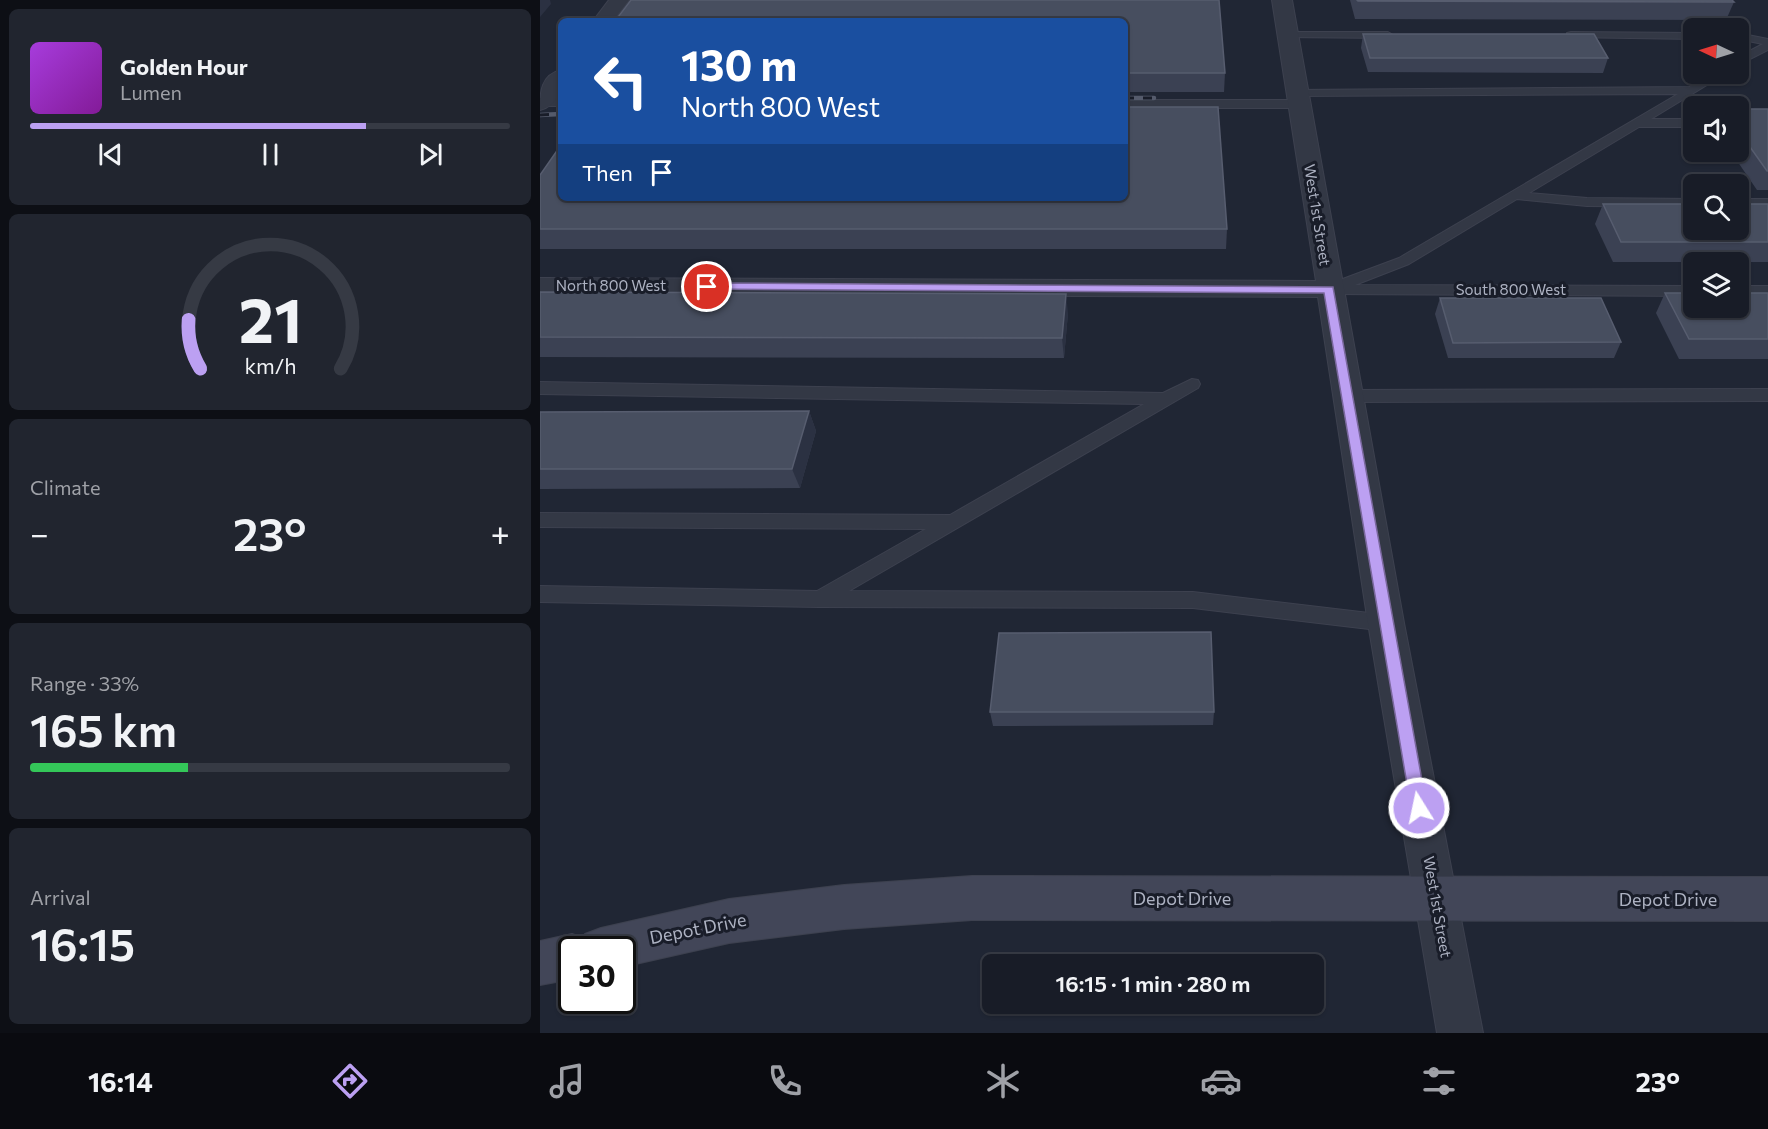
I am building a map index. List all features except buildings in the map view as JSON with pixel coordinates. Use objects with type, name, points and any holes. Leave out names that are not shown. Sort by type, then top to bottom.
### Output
[{"type":"main road","name":"Depot Drive","points":[[636,942],[729,921],[844,907],[972,897],[1436,900],[1768,899]]},
{"type":"main road","points":[[540,963],[558,959]]},
{"type":"street","points":[[605,18],[619,0]]},
{"type":"street","name":"West 1st Street","points":[[1282,0],[1386,622],[1460,1033]]},
{"type":"street","points":[[546,102],[558,81]]},
{"type":"street","name":"North 800 West","points":[[540,286],[1329,289]]},
{"type":"lane","points":[[1287,35],[1395,35]]},
{"type":"lane","points":[[1562,35],[1683,36]]},
{"type":"lane","points":[[1749,39],[1768,44]]},
{"type":"lane","points":[[1749,55],[1768,44]]},
{"type":"lane","points":[[1329,289],[1404,261],[1700,84]]},
{"type":"lane","points":[[1128,104],[1689,90]]},
{"type":"lane","points":[[1633,123],[1683,123]]},
{"type":"lane","points":[[1512,195],[1587,202],[1683,203]]},
{"type":"lane","points":[[1749,203],[1768,203]]},
{"type":"lane","name":"South 800 West","points":[[1329,289],[1683,291]]},
{"type":"lane","points":[[1749,291],[1768,291]]},
{"type":"lane","points":[[819,599],[1192,384]]},
{"type":"lane","points":[[540,388],[1166,399]]},
{"type":"lane","points":[[1348,396],[1768,395]]},
{"type":"lane","points":[[540,520],[953,522]]},
{"type":"lane","points":[[540,594],[819,599],[1193,600],[1386,622]]},
{"type":"railway","points":[[1128,98],[1154,98]]},
{"type":"railway","points":[[540,115],[558,114]]},
{"type":"route","points":[[707,287],[1329,289],[1419,808]]}]
